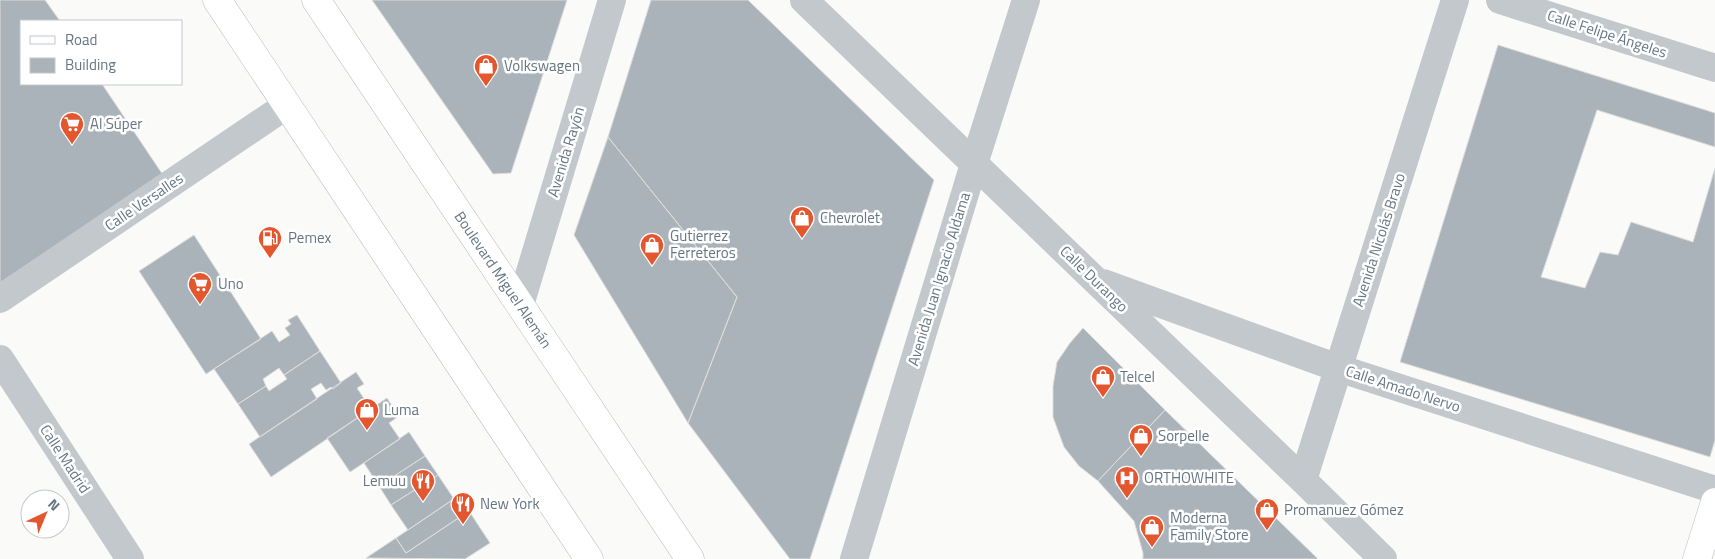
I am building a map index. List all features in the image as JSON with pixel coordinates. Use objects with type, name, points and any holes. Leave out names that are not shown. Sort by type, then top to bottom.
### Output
[{"type":"main road","points":[[217,0],[589,559]]},
{"type":"main road","name":"Boulevard Miguel Alemán","points":[[316,0],[690,559]]},
{"type":"main road","points":[[1697,559],[1715,502]]},
{"type":"street","name":"Avenida Rayón","points":[[520,304],[612,0]]},
{"type":"street","name":"Calle Durango","points":[[804,0],[1383,559]]},
{"type":"street","name":"Avenida Juan Ignacio Aldama","points":[[854,559],[1026,0]]},
{"type":"street","name":"Avenida Nicolás Bravo","points":[[1303,480],[1455,0]]},
{"type":"street","name":"Calle Felipe Ángeles","points":[[1500,0],[1715,68]]},
{"type":"street","name":"Calle Versalles","points":[[0,299],[288,105]]},
{"type":"street","name":"Calle Amado Nervo","points":[[1094,280],[1338,368],[1715,490]]},
{"type":"street","name":"Calle Madrid","points":[[0,359],[130,559]]},
{"type":"building","name":"Al Súper","points":[[0,0],[45,0],[59,20],[20,20],[20,85],[103,85],[167,181],[0,293]]},
{"type":"building","name":"Volkswagen","points":[[372,0],[567,0],[511,173],[493,174]]},
{"type":"building","name":"Chevrolet","points":[[651,0],[748,0],[934,180],[810,559],[790,559],[688,423],[737,297],[608,137]]},
{"type":"building","points":[[1498,45],[1715,113],[1715,147],[1597,110],[1541,277],[1585,288],[1600,252],[1618,255],[1631,222],[1693,242],[1715,168],[1715,440],[1710,457],[1400,362]]},
{"type":"building","name":"Gutierrez Ferreteros","points":[[608,137],[737,297],[688,423],[574,235]]},
{"type":"building","name":"Uno","points":[[194,235],[261,339],[206,374],[139,271]]},
{"type":"building","points":[[297,315],[320,351],[284,375],[279,368],[263,379],[266,386],[238,404],[214,369],[272,331],[279,342],[290,335],[285,328],[291,324],[288,320]]},
{"type":"building","name":"Telcel","points":[[1083,328],[1165,410],[1098,481],[1079,466],[1064,447],[1053,417],[1053,386],[1057,362]]},
{"type":"building","points":[[320,351],[341,383],[333,389],[331,387],[326,390],[321,383],[311,389],[317,399],[260,437],[238,404],[266,386],[269,391],[287,379],[284,375]]},
{"type":"building","points":[[356,372],[364,384],[357,388],[371,409],[271,477],[249,444]]},
{"type":"building","name":"Luma","points":[[387,398],[399,416],[389,423],[400,439],[350,472],[327,438]]},
{"type":"building","points":[[1165,410],[1318,559],[1143,559],[1134,521],[1098,481]]},
{"type":"building","points":[[409,432],[425,456],[379,486],[364,463]]},
{"type":"building","points":[[425,456],[438,475],[391,505],[379,486]]},
{"type":"building","name":"Lemuu","points":[[438,475],[454,499],[408,530],[391,505]]},
{"type":"building","points":[[458,496],[469,511],[406,553],[396,538]]},
{"type":"building","name":"New York","points":[[469,511],[490,543],[465,559],[366,558],[396,538],[406,553]]},
{"type":"place","name":"Volkswagen","points":[[486,87]]},
{"type":"place","name":"Al Súper","points":[[72,145]]},
{"type":"place","name":"Chevrolet","points":[[802,239]]},
{"type":"place","name":"Pemex","points":[[270,259]]},
{"type":"place","name":"Gutierrez Ferreteros","points":[[652,266]]},
{"type":"place","name":"Uno","points":[[200,305]]},
{"type":"place","name":"Telcel","points":[[1103,398]]},
{"type":"place","name":"Luma","points":[[367,431]]},
{"type":"place","name":"Sorpelle","points":[[1141,457]]},
{"type":"place","name":"ORTHOWHITE","points":[[1127,499]]},
{"type":"place","name":"Lemuu","points":[[423,502]]},
{"type":"place","name":"New York","points":[[463,525]]},
{"type":"place","name":"Promanuez Gómez","points":[[1267,531]]},
{"type":"place","name":"Moderna Family Store","points":[[1152,548]]}]
